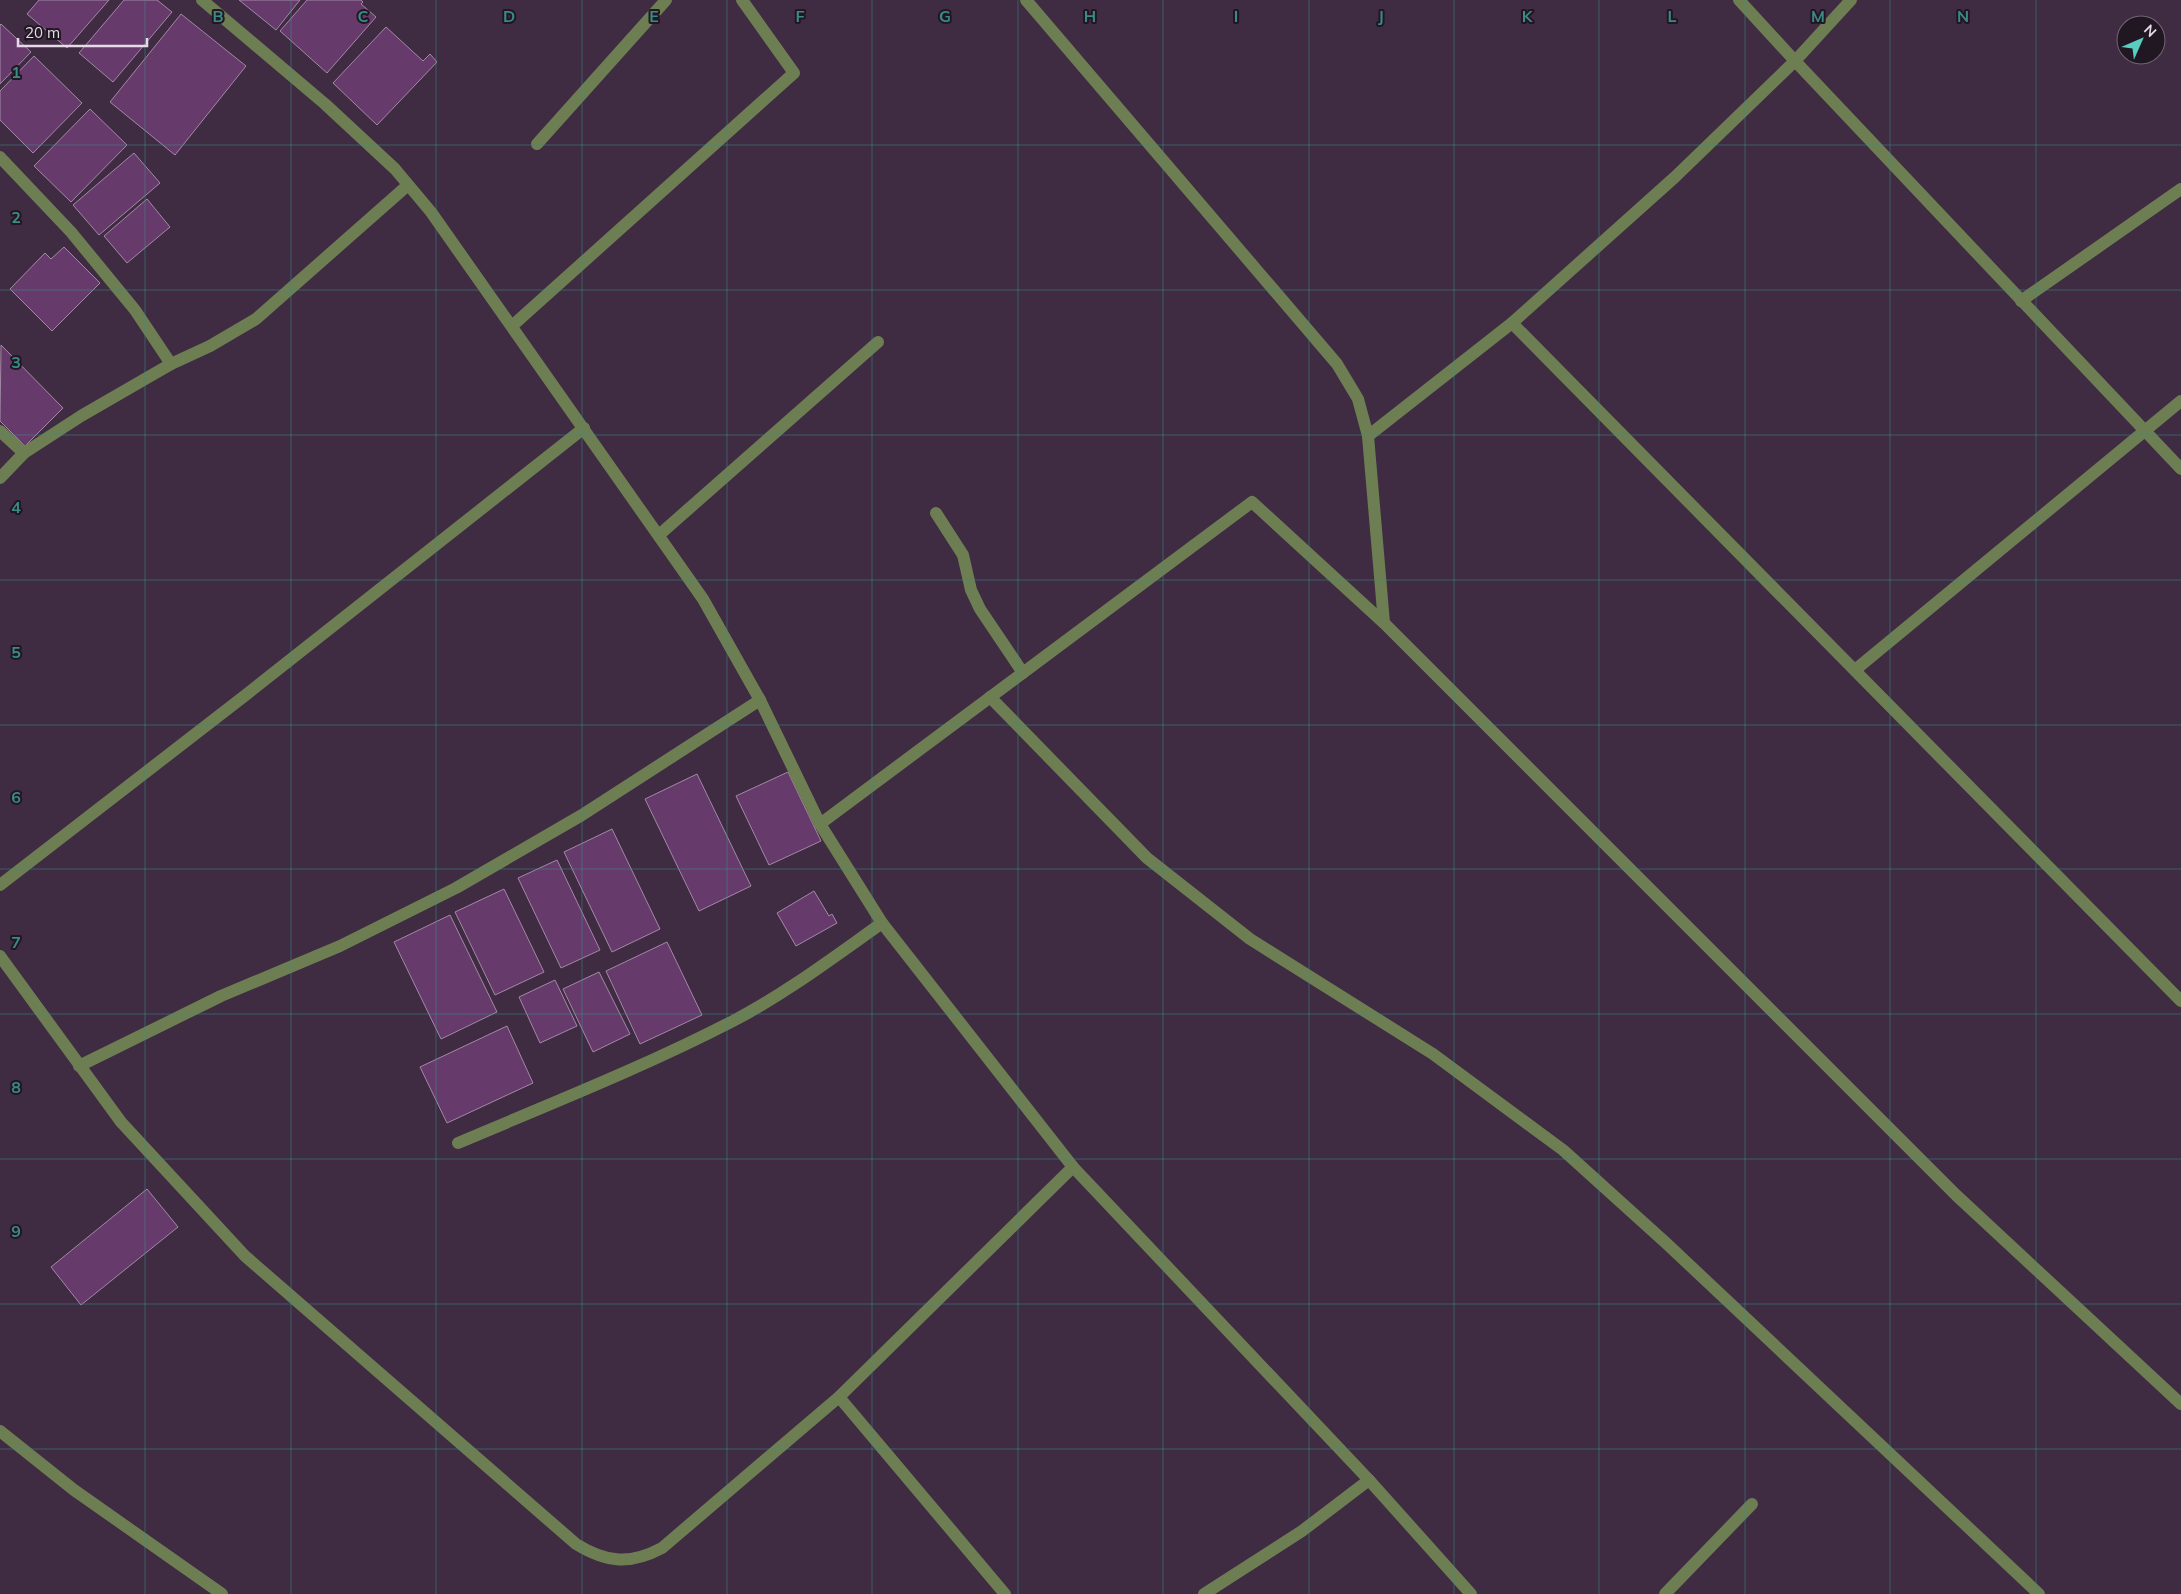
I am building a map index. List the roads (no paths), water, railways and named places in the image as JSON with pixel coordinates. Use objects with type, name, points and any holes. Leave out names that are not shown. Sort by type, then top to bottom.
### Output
[{"type":"street","points":[[202,0],[325,104],[395,169],[431,212],[704,599],[760,700],[820,824],[882,923],[1073,1167],[1369,1480],[1471,1594]]},
{"type":"street","points":[[537,144],[666,0]]},
{"type":"street","points":[[512,326],[794,73],[742,0]]},
{"type":"street","points":[[1026,0],[1337,364],[1358,399],[1368,436],[1384,623]]},
{"type":"street","points":[[1739,0],[2181,469]]},
{"type":"street","points":[[1368,436],[1512,323],[1674,177],[1795,61],[1851,0]]},
{"type":"street","points":[[0,157],[70,232],[117,288],[171,364]]},
{"type":"street","points":[[0,478],[24,453],[81,416],[171,364],[210,346],[256,319],[408,185]]},
{"type":"street","points":[[2021,301],[2181,188]]},
{"type":"street","points":[[1512,323],[2181,1001]]},
{"type":"street","points":[[659,535],[878,342]]},
{"type":"street","points":[[1855,670],[2181,401]]},
{"type":"street","points":[[0,885],[255,688],[584,428]]},
{"type":"street","points":[[0,431],[24,453]]},
{"type":"street","points":[[820,824],[1252,502],[1384,623],[1956,1195],[2181,1404]]},
{"type":"street","points":[[936,512],[963,555],[972,590],[980,609],[1023,673]]},
{"type":"street","points":[[990,697],[1147,858],[1242,933],[1433,1054],[1563,1150],[1666,1243],[2039,1594]]},
{"type":"street","points":[[79,1066],[221,996],[340,946],[456,888],[582,815],[760,700]]},
{"type":"street","points":[[458,1143],[648,1062],[734,1020],[815,971],[882,923]]},
{"type":"street","points":[[0,956],[121,1122],[245,1256],[568,1538],[589,1552],[604,1558],[619,1560],[648,1555],[662,1548],[839,1397],[1073,1167]]},
{"type":"street","points":[[839,1397],[1005,1594]]},
{"type":"street","points":[[0,1431],[74,1490],[222,1594]]},
{"type":"street","points":[[1204,1594],[1302,1531],[1369,1480]]},
{"type":"street","points":[[1665,1594],[1752,1504]]}]
